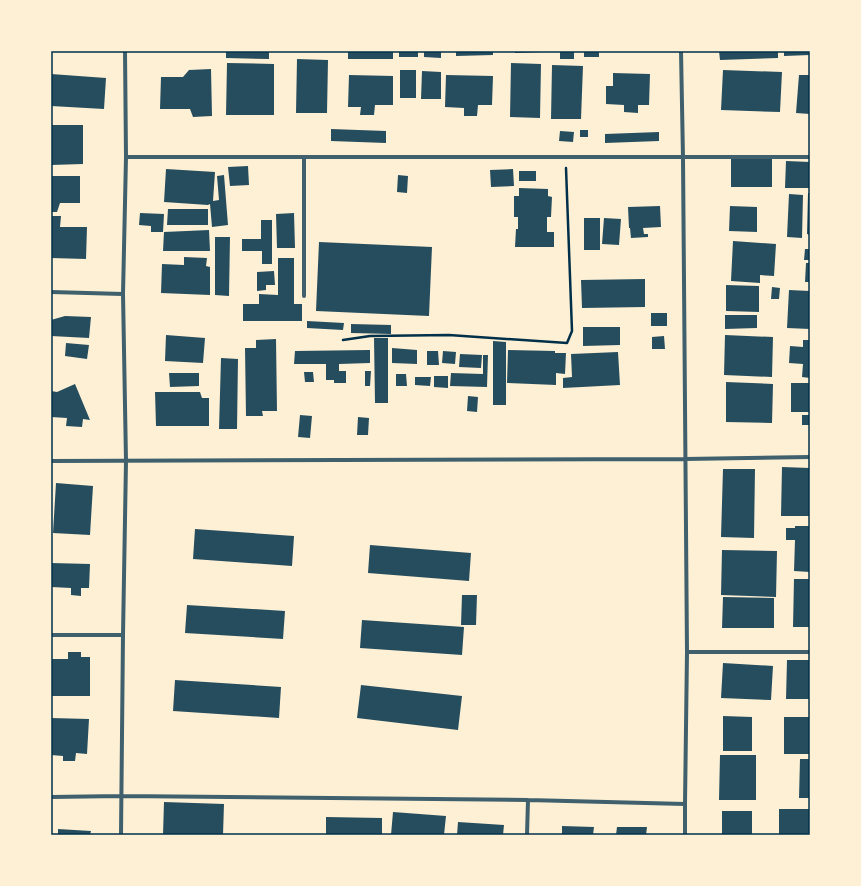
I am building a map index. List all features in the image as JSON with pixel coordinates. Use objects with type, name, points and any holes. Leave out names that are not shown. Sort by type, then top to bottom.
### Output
[{"type":"street","points":[[121,835],[126,461],[123,294],[126,157],[125,51]]},
{"type":"street","points":[[681,51],[687,652],[685,835]]},
{"type":"street","points":[[126,157],[810,157]]},
{"type":"street","points":[[304,157],[304,296]]},
{"type":"street","points":[[51,292],[123,294]]},
{"type":"street","points":[[51,461],[685,459],[810,457]]},
{"type":"street","points":[[51,635],[123,636]]},
{"type":"street","points":[[687,652],[810,652]]},
{"type":"street","points":[[51,797],[121,796],[528,800],[685,804]]},
{"type":"street","points":[[527,835],[528,800]]},
{"type":"path","points":[[343,340],[370,336],[450,334],[567,343],[572,331],[565,158]]},
{"type":"building","points":[[226,51],[269,51],[269,59],[226,58]]},
{"type":"building","points":[[348,51],[393,51],[393,59],[348,59]]},
{"type":"building","points":[[399,51],[418,51],[418,57],[399,57]]},
{"type":"building","points":[[424,51],[441,51],[441,58],[424,57]]},
{"type":"building","points":[[456,51],[493,51],[493,55],[456,56]]},
{"type":"building","points":[[515,51],[542,51],[542,52],[515,53]]},
{"type":"building","points":[[560,51],[574,51],[574,59],[560,59]]},
{"type":"building","points":[[584,51],[599,51],[599,57],[584,57]]},
{"type":"building","points":[[719,51],[778,51],[778,58],[720,60]]},
{"type":"building","points":[[784,51],[810,51],[810,55],[784,56]]},
{"type":"building","points":[[297,59],[328,60],[327,113],[296,113]]},
{"type":"building","points":[[227,63],[274,64],[274,115],[226,115]]},
{"type":"building","points":[[511,63],[541,64],[540,118],[510,117]]},
{"type":"building","points":[[552,65],[583,66],[581,119],[551,119]]},
{"type":"building","points":[[211,69],[212,116],[193,117],[190,109],[160,109],[161,77],[183,77],[189,70]]},
{"type":"building","points":[[400,70],[416,70],[416,98],[400,98]]},
{"type":"building","points":[[723,70],[782,72],[780,112],[721,110]]},
{"type":"building","points":[[422,71],[441,72],[441,99],[421,99]]},
{"type":"building","points":[[613,73],[650,74],[649,105],[638,105],[638,113],[624,112],[624,105],[606,104],[606,86],[613,86]]},
{"type":"building","points":[[51,74],[106,78],[104,109],[51,106]]},
{"type":"building","points":[[349,75],[393,76],[393,105],[375,105],[374,115],[360,115],[361,107],[348,107]]},
{"type":"building","points":[[446,75],[493,76],[492,105],[478,105],[477,116],[464,116],[464,108],[445,107]]},
{"type":"building","points":[[799,75],[810,75],[810,114],[796,113]]},
{"type":"building","points":[[51,125],[83,125],[83,164],[51,165]]},
{"type":"building","points":[[331,129],[386,131],[386,143],[331,141]]},
{"type":"building","points":[[580,130],[588,130],[588,137],[580,137]]},
{"type":"building","points":[[560,131],[574,132],[573,142],[559,141]]},
{"type":"building","points":[[659,132],[659,141],[605,143],[605,134]]},
{"type":"building","points":[[731,159],[772,159],[772,187],[731,187]]},
{"type":"building","points":[[786,161],[810,162],[810,188],[785,188]]},
{"type":"building","points":[[248,166],[249,185],[230,186],[228,167]]},
{"type":"building","points":[[166,169],[215,172],[213,201],[219,200],[217,176],[224,175],[228,225],[212,227],[210,204],[164,202]]},
{"type":"building","points":[[513,169],[514,186],[491,187],[490,170]]},
{"type":"building","points":[[519,171],[536,171],[536,181],[519,181]]},
{"type":"building","points":[[398,175],[408,176],[407,193],[397,192]]},
{"type":"building","points":[[51,176],[80,176],[80,203],[60,203],[57,212],[51,212]]},
{"type":"building","points":[[519,188],[548,189],[548,196],[552,197],[551,217],[547,217],[547,232],[554,232],[554,247],[515,247],[518,217],[514,217],[514,196],[519,196]]},
{"type":"building","points":[[808,193],[810,193],[810,235],[807,234]]},
{"type":"building","points":[[789,194],[803,195],[802,238],[787,237]]},
{"type":"building","points":[[660,206],[661,227],[643,228],[644,234],[648,234],[648,237],[631,238],[628,207]]},
{"type":"building","points":[[730,206],[757,207],[757,232],[729,231]]},
{"type":"building","points":[[168,209],[208,209],[208,225],[167,225]]},
{"type":"building","points":[[140,213],[164,214],[163,232],[151,232],[151,226],[139,225]]},
{"type":"building","points":[[294,213],[295,248],[277,248],[276,214]]},
{"type":"building","points":[[51,216],[61,216],[60,227],[87,227],[86,259],[51,258]]},
{"type":"building","points":[[584,218],[600,218],[600,250],[584,250]]},
{"type":"building","points":[[604,218],[621,219],[619,245],[602,244]]},
{"type":"building","points":[[261,220],[272,220],[272,264],[262,264],[262,251],[242,251],[242,239],[261,239]]},
{"type":"building","points":[[209,230],[210,251],[163,251],[164,232]]},
{"type":"building","points":[[215,237],[230,237],[229,296],[215,295]]},
{"type":"building","points":[[733,241],[776,244],[774,276],[760,275],[760,283],[731,281]]},
{"type":"building","points":[[319,242],[432,247],[429,316],[316,311]]},
{"type":"building","points":[[805,249],[810,249],[810,260],[804,260]]},
{"type":"building","points":[[184,257],[207,258],[206,266],[210,267],[210,295],[161,293],[162,264],[184,265]]},
{"type":"building","points":[[278,258],[294,258],[294,304],[302,304],[302,321],[243,321],[243,304],[259,304],[259,294],[278,295]]},
{"type":"building","points":[[806,263],[810,263],[810,282],[805,282]]},
{"type":"building","points":[[274,271],[275,285],[266,285],[266,290],[257,291],[257,272]]},
{"type":"building","points":[[645,279],[645,307],[582,308],[581,280]]},
{"type":"building","points":[[726,285],[759,286],[759,312],[726,311]]},
{"type":"building","points":[[772,287],[780,288],[779,299],[771,299]]},
{"type":"building","points":[[789,290],[810,291],[810,329],[787,328]]},
{"type":"building","points":[[651,313],[667,313],[667,326],[651,326]]},
{"type":"building","points":[[725,315],[757,315],[757,328],[725,329]]},
{"type":"building","points":[[65,316],[91,317],[89,338],[51,336],[51,320]]},
{"type":"building","points":[[307,321],[344,323],[343,330],[307,328]]},
{"type":"building","points":[[351,324],[391,325],[391,334],[351,333]]},
{"type":"building","points":[[583,327],[620,327],[620,345],[583,346]]},
{"type":"building","points":[[166,335],[205,338],[203,363],[165,361]]},
{"type":"building","points":[[725,335],[773,337],[772,377],[724,375]]},
{"type":"building","points":[[664,336],[665,349],[652,349],[652,337]]},
{"type":"building","points":[[374,338],[388,338],[388,403],[375,403]]},
{"type":"building","points":[[276,339],[277,411],[262,411],[263,416],[246,416],[245,348],[256,348],[256,340]]},
{"type":"building","points":[[803,340],[810,340],[810,378],[802,377],[803,364],[789,363],[790,346],[803,347]]},
{"type":"building","points":[[493,341],[506,342],[506,405],[493,405]]},
{"type":"building","points":[[66,343],[89,345],[87,359],[65,356]]},
{"type":"building","points":[[392,348],[417,350],[417,364],[392,363]]},
{"type":"building","points":[[370,350],[370,363],[339,364],[339,371],[346,371],[346,383],[334,383],[334,380],[326,380],[326,364],[294,364],[295,351]]},
{"type":"building","points":[[508,350],[555,351],[555,353],[566,353],[565,374],[556,373],[556,385],[507,383]]},
{"type":"building","points":[[427,351],[438,351],[439,365],[427,365]]},
{"type":"building","points":[[443,351],[456,352],[455,364],[442,363]]},
{"type":"building","points":[[618,352],[620,385],[563,388],[563,378],[572,377],[571,354]]},
{"type":"building","points":[[460,354],[482,355],[481,368],[459,367]]},
{"type":"building","points":[[483,355],[488,355],[487,387],[450,386],[451,373],[483,374]]},
{"type":"building","points":[[221,358],[238,359],[237,429],[219,429]]},
{"type":"building","points":[[365,371],[371,371],[370,386],[365,386]]},
{"type":"building","points":[[304,372],[313,372],[314,382],[305,382]]},
{"type":"building","points":[[169,373],[199,373],[199,386],[170,387]]},
{"type":"building","points":[[396,374],[406,374],[407,386],[396,386]]},
{"type":"building","points":[[434,376],[448,376],[448,388],[434,387]]},
{"type":"building","points":[[415,377],[431,377],[430,386],[415,385]]},
{"type":"building","points":[[726,382],[773,384],[772,423],[726,422]]},
{"type":"building","points":[[791,383],[810,383],[810,412],[791,412]]},
{"type":"building","points":[[75,384],[90,420],[83,419],[82,427],[66,426],[67,418],[51,417],[51,391],[57,392]]},
{"type":"building","points":[[155,392],[200,392],[202,398],[209,398],[209,426],[156,426]]},
{"type":"building","points":[[468,396],[478,397],[477,412],[467,411]]},
{"type":"building","points":[[300,415],[312,416],[310,438],[298,437]]},
{"type":"building","points":[[802,415],[810,415],[810,425],[802,425]]},
{"type":"building","points":[[358,417],[369,418],[368,435],[357,435]]},
{"type":"building","points":[[782,467],[810,468],[810,516],[781,516]]},
{"type":"building","points":[[723,469],[755,469],[754,538],[721,537]]},
{"type":"building","points":[[56,483],[93,486],[90,535],[53,533]]},
{"type":"building","points":[[795,526],[810,526],[810,572],[794,571],[795,540],[786,540],[786,528],[795,528]]},
{"type":"building","points":[[195,529],[294,536],[292,566],[193,559]]},
{"type":"building","points":[[370,545],[471,553],[469,581],[368,573]]},
{"type":"building","points":[[722,550],[777,551],[776,597],[721,595]]},
{"type":"building","points":[[51,563],[90,564],[89,588],[81,588],[81,596],[71,595],[71,588],[51,587]]},
{"type":"building","points":[[794,579],[810,579],[810,627],[793,627]]},
{"type":"building","points":[[462,595],[477,595],[476,625],[461,625]]},
{"type":"building","points":[[723,597],[774,598],[774,628],[722,628]]},
{"type":"building","points":[[187,605],[285,611],[283,639],[185,633]]},
{"type":"building","points":[[362,620],[464,627],[462,655],[360,648]]},
{"type":"building","points":[[68,652],[81,652],[81,657],[90,657],[90,696],[51,696],[51,659],[68,659]]},
{"type":"building","points":[[787,660],[810,660],[810,699],[786,699]]},
{"type":"building","points":[[723,663],[773,666],[771,700],[721,698]]},
{"type":"building","points":[[175,680],[281,687],[279,718],[173,711]]},
{"type":"building","points":[[361,685],[462,696],[458,730],[357,718]]},
{"type":"building","points":[[723,716],[752,717],[752,751],[723,751]]},
{"type":"building","points":[[784,717],[810,717],[810,754],[784,754]]},
{"type":"building","points":[[51,718],[89,719],[87,754],[76,753],[75,761],[63,761],[63,756],[51,755]]},
{"type":"building","points":[[720,755],[756,755],[756,800],[719,800]]},
{"type":"building","points":[[800,759],[810,759],[810,798],[799,798]]},
{"type":"building","points":[[164,802],[224,804],[223,835],[163,835]]},
{"type":"building","points":[[779,809],[810,809],[810,835],[779,835]]},
{"type":"building","points":[[722,811],[752,811],[752,835],[722,835]]},
{"type":"building","points":[[393,812],[446,816],[444,835],[391,835]]},
{"type":"building","points":[[326,817],[382,818],[382,835],[326,835]]},
{"type":"building","points":[[458,822],[504,825],[503,835],[457,835]]},
{"type":"building","points":[[562,826],[594,827],[593,835],[562,835]]},
{"type":"building","points":[[617,827],[647,827],[646,835],[616,835]]},
{"type":"building","points":[[58,829],[91,831],[90,835],[58,835]]}]
